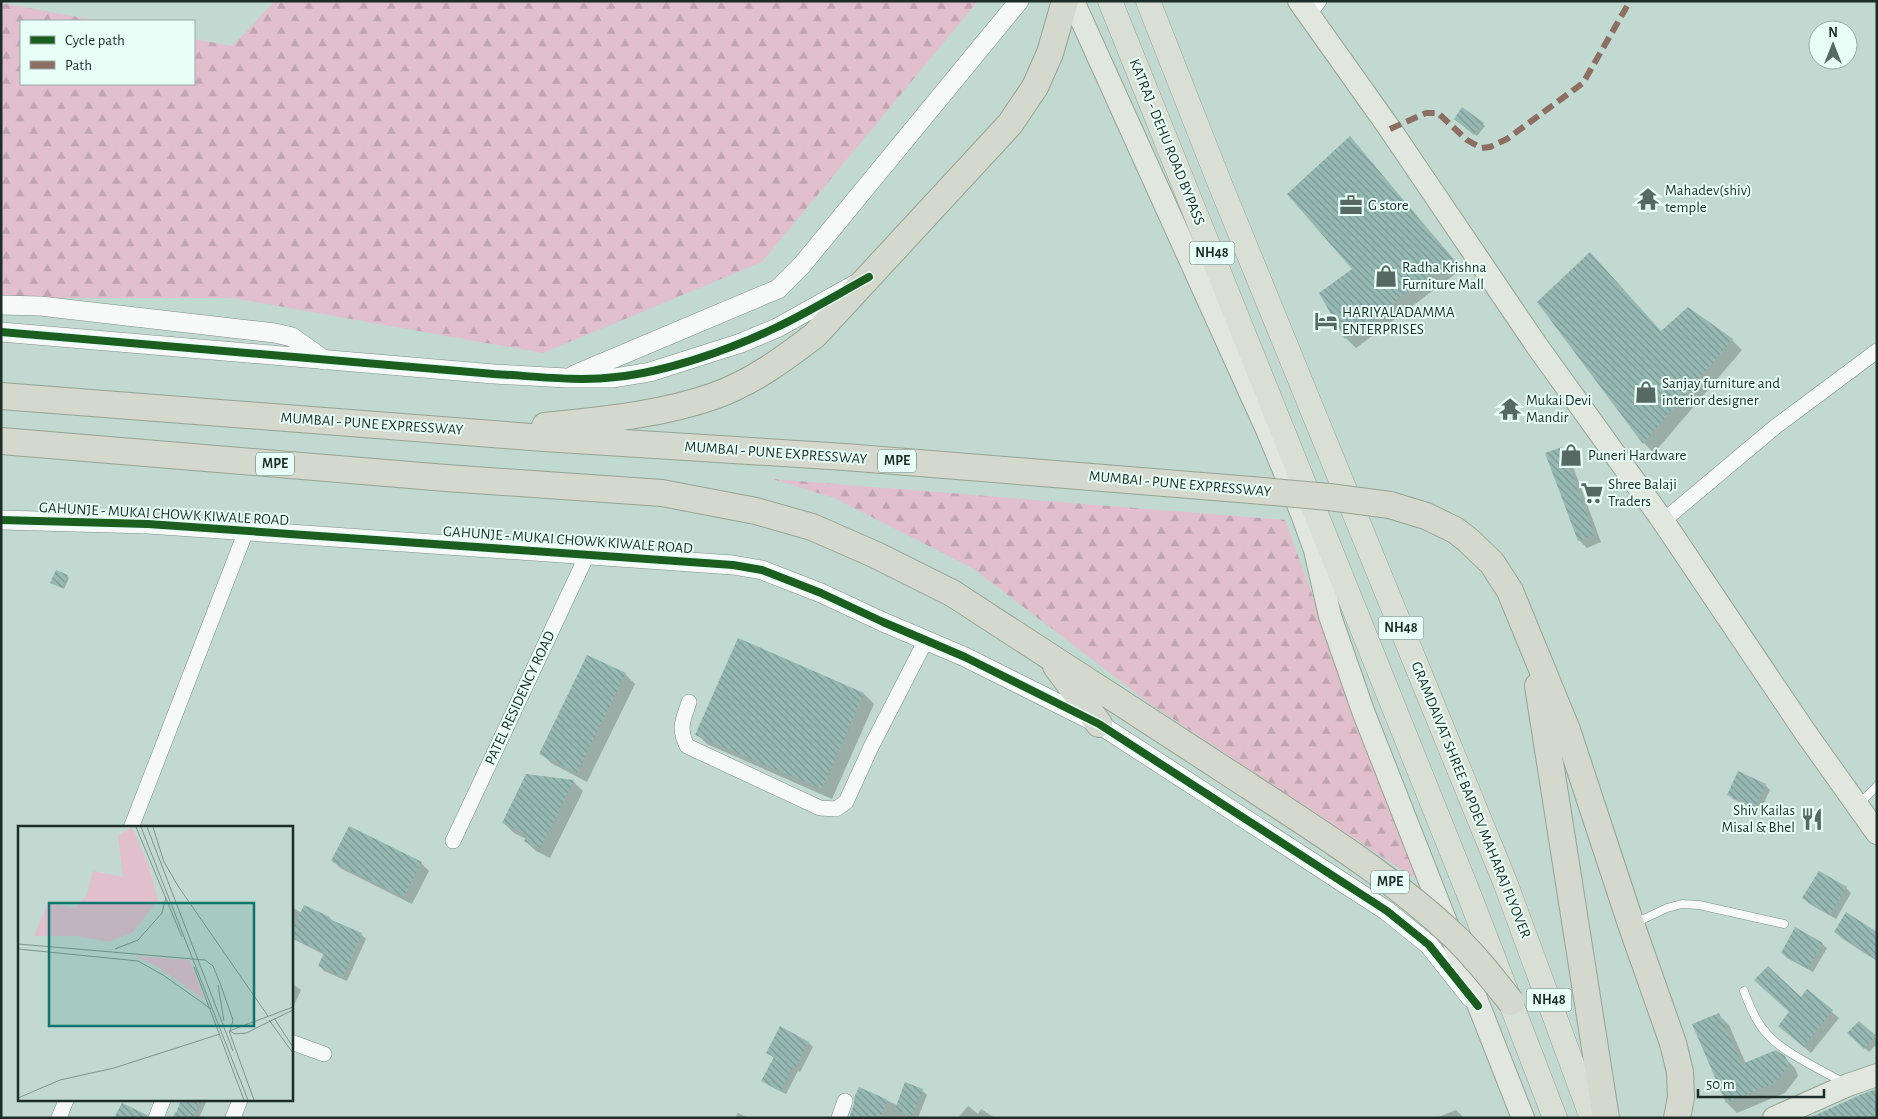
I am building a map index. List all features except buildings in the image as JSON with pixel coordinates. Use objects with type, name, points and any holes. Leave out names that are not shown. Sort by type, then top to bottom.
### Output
[{"type":"highway","points":[[479,432],[619,418],[675,407],[714,396],[746,382],[774,365],[815,335],[1010,124],[1035,88],[1050,53],[1066,1]]},
{"type":"highway","name":"KATRAJ - DEHU ROAD BYPASS","points":[[1110,1],[1307,508]]},
{"type":"highway","name":"GRAMDAIVAT SHREE BAPDEV MAHARAJ FLYOVER","points":[[1148,1],[1297,374],[1505,882],[1592,1118]]},
{"type":"highway","name":"MUMBAI - PUNE EXPRESSWAY","points":[[1,396],[544,438],[845,457],[1251,490],[1390,505],[1411,511],[1455,530],[1480,551],[1492,563],[1510,591],[1524,627]]},
{"type":"highway","name":"MPE","points":[[1,441],[456,479],[662,493],[756,511],[812,527],[952,592],[1345,850],[1402,890],[1454,936],[1485,968],[1511,1002]]},
{"type":"highway","name":"NH48","points":[[1307,508],[1470,897],[1555,1118]]},
{"type":"highway","points":[[1524,627],[1567,730],[1631,924],[1674,1044],[1680,1072],[1681,1097],[1677,1118]]},
{"type":"highway","name":"MPE","points":[[1524,627],[1540,697],[1606,1118]]},
{"type":"highway","points":[[1045,652],[1099,724]]},
{"type":"main road","points":[[1073,1],[1264,423],[1307,508],[1330,616],[1363,711],[1523,1118]]},
{"type":"main road","points":[[1309,6],[1390,129],[1538,346],[1663,521],[1805,732],[1877,833]]},
{"type":"main road","points":[[1774,1118],[1848,1085],[1877,1075]]},
{"type":"street","points":[[566,378],[778,289],[802,265],[1019,1]]},
{"type":"street","points":[[1,332],[324,360],[566,378],[614,378],[650,372],[708,354],[777,328],[869,277]]},
{"type":"street","points":[[1,305],[40,306],[275,333],[292,337],[324,360]]},
{"type":"street","points":[[1663,521],[1776,427],[1877,350]]},
{"type":"street","name":"GAHUNJE - MUKAI CHOWK KIWALE ROAD","points":[[1,520],[148,524],[746,566],[769,572],[965,657],[1099,724],[1387,910],[1429,945],[1478,1006]]},
{"type":"street","points":[[132,826],[246,531]]},
{"type":"street","name":"PATEL RESIDENCY ROAD","points":[[453,841],[587,555]]},
{"type":"street","points":[[689,702],[682,724],[682,735],[687,746],[820,808],[836,809],[846,802],[871,747],[926,640]]},
{"type":"street","points":[[292,1042],[324,1054]]},
{"type":"street","points":[[839,1118],[845,1101]]},
{"type":"street","points":[[59,1118],[65,1102]]},
{"type":"street","points":[[156,1118],[162,1102]]},
{"type":"street","points":[[233,1118],[239,1102]]},
{"type":"lane","points":[[1857,805],[1877,786]]},
{"type":"lane","points":[[1631,924],[1667,908],[1682,904],[1699,905],[1784,924]]},
{"type":"lane","points":[[1744,991],[1758,1022],[1769,1037],[1786,1050],[1848,1085]]},
{"type":"green space","points":[[275,1],[978,1],[762,262],[543,353],[233,298],[1,298],[1,3],[94,20],[20,20],[20,85],[195,85],[195,39],[233,46]]},
{"type":"green space","points":[[773,479],[1285,520],[1416,879],[1149,703],[974,569],[834,498]]},
{"type":"marked path","points":[[1390,129],[1426,113],[1438,113],[1467,140],[1481,148],[1490,147],[1507,139],[1583,83],[1630,1]]},
{"type":"cycle path","points":[[1,332],[494,374],[570,379],[601,378],[655,370],[718,352],[787,322],[869,277]]},
{"type":"cycle path","points":[[1,520],[148,524],[733,565],[762,570],[821,593],[965,657],[1099,724],[1387,911],[1429,945],[1478,1006]]},
{"type":"place","name":"Mahadev(shiv) temple","points":[[1648,199]]},
{"type":"place","name":"G store","points":[[1351,205]]},
{"type":"place","name":"Radha Krishna Furniture Mall","points":[[1386,276]]},
{"type":"place","name":"HARIYALADAMMA ENTERPRISES","points":[[1326,321]]},
{"type":"place","name":"Sanjay furniture and interior designer","points":[[1646,392]]},
{"type":"place","name":"Mukai Devi Mandir","points":[[1510,409]]},
{"type":"place","name":"Puneri Hardware","points":[[1571,455]]},
{"type":"place","name":"Shree Balaji Traders","points":[[1592,493]]},
{"type":"place","name":"Shiv Kailas Misal & Bhel","points":[[1812,819]]}]
